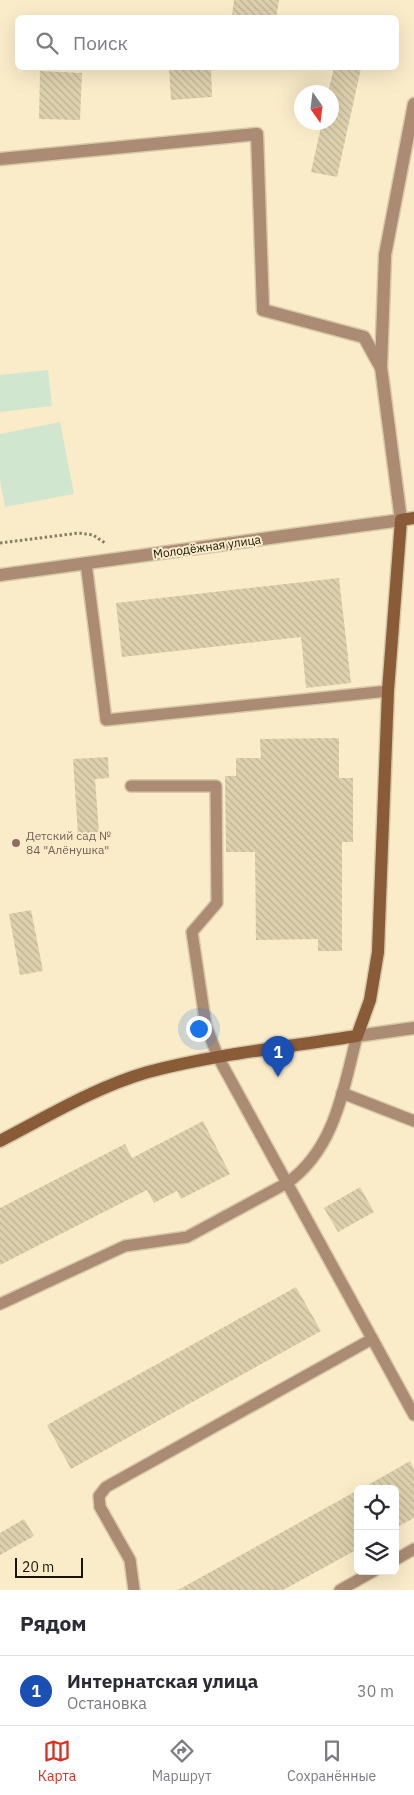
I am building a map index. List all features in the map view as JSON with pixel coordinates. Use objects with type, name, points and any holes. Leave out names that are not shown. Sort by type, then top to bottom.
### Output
[{"type":"street","points":[[357,1036],[370,1000],[378,952],[388,691],[408,519],[381,367],[384,255],[414,104]]},
{"type":"street","points":[[0,159],[257,134],[263,310],[364,337],[381,367]]},
{"type":"street","name":"Молодёжная улица","points":[[0,575],[408,519]]},
{"type":"street","points":[[0,1141],[89,1095],[118,1082],[148,1072],[218,1057],[414,1028]]},
{"type":"lane","points":[[86,563],[106,720],[388,691]]},
{"type":"lane","points":[[131,786],[216,786],[217,903],[192,932],[206,1026],[218,1057],[414,1415]]},
{"type":"lane","points":[[0,1304],[125,1246],[186,1237],[287,1184],[301,1174],[321,1149],[337,1112],[357,1036]]},
{"type":"lane","points":[[342,1093],[414,1121]]},
{"type":"lane","points":[[134,1590],[130,1560],[100,1507],[99,1496],[106,1486],[372,1339]]},
{"type":"lane","points":[[399,1558],[414,1549]]},
{"type":"lane","points":[[340,1590],[367,1575]]},
{"type":"path","points":[[0,543],[79,533],[93,536],[103,541],[118,559]]},
{"type":"green space","points":[[48,370],[52,406],[0,412],[0,375]]},
{"type":"green space","points":[[60,422],[74,494],[5,507],[0,480],[0,434]]},
{"type":"building","points":[[234,0],[279,0],[276,15],[232,15]]},
{"type":"building","points":[[169,70],[211,70],[212,97],[171,100]]},
{"type":"building","points":[[334,70],[361,70],[337,177],[311,172],[320,130],[339,130],[339,85],[330,85]]},
{"type":"building","points":[[40,71],[82,73],[80,120],[39,119]]},
{"type":"building","points":[[339,578],[351,683],[306,688],[301,637],[122,657],[116,603]]},
{"type":"building","points":[[339,738],[339,778],[353,778],[353,842],[342,842],[342,951],[318,951],[318,939],[256,940],[255,852],[226,852],[225,776],[236,776],[236,758],[261,758],[260,739]]},
{"type":"building","points":[[108,757],[109,778],[95,779],[99,832],[78,834],[73,759]]},
{"type":"building","points":[[31,910],[43,971],[20,975],[9,914]]},
{"type":"building","points":[[203,1121],[230,1174],[181,1199],[177,1191],[154,1203],[147,1190],[0,1265],[0,1208],[125,1144],[132,1158]]},
{"type":"building","points":[[360,1187],[374,1212],[338,1232],[324,1208]]},
{"type":"building","points":[[296,1287],[321,1331],[71,1469],[47,1425]]},
{"type":"building","points":[[410,1461],[414,1469],[414,1518],[399,1526],[399,1485],[368,1485]]},
{"type":"building","points":[[354,1492],[354,1551],[283,1590],[178,1590]]},
{"type":"building","points":[[24,1519],[34,1536],[0,1555],[0,1533]]},
{"type":"place","name":"Детский сад № 84 \"Алёнушка\"","points":[[16,843]]},
{"type":"place","name":"Интернатская улица","points":[[278,1077]]}]
